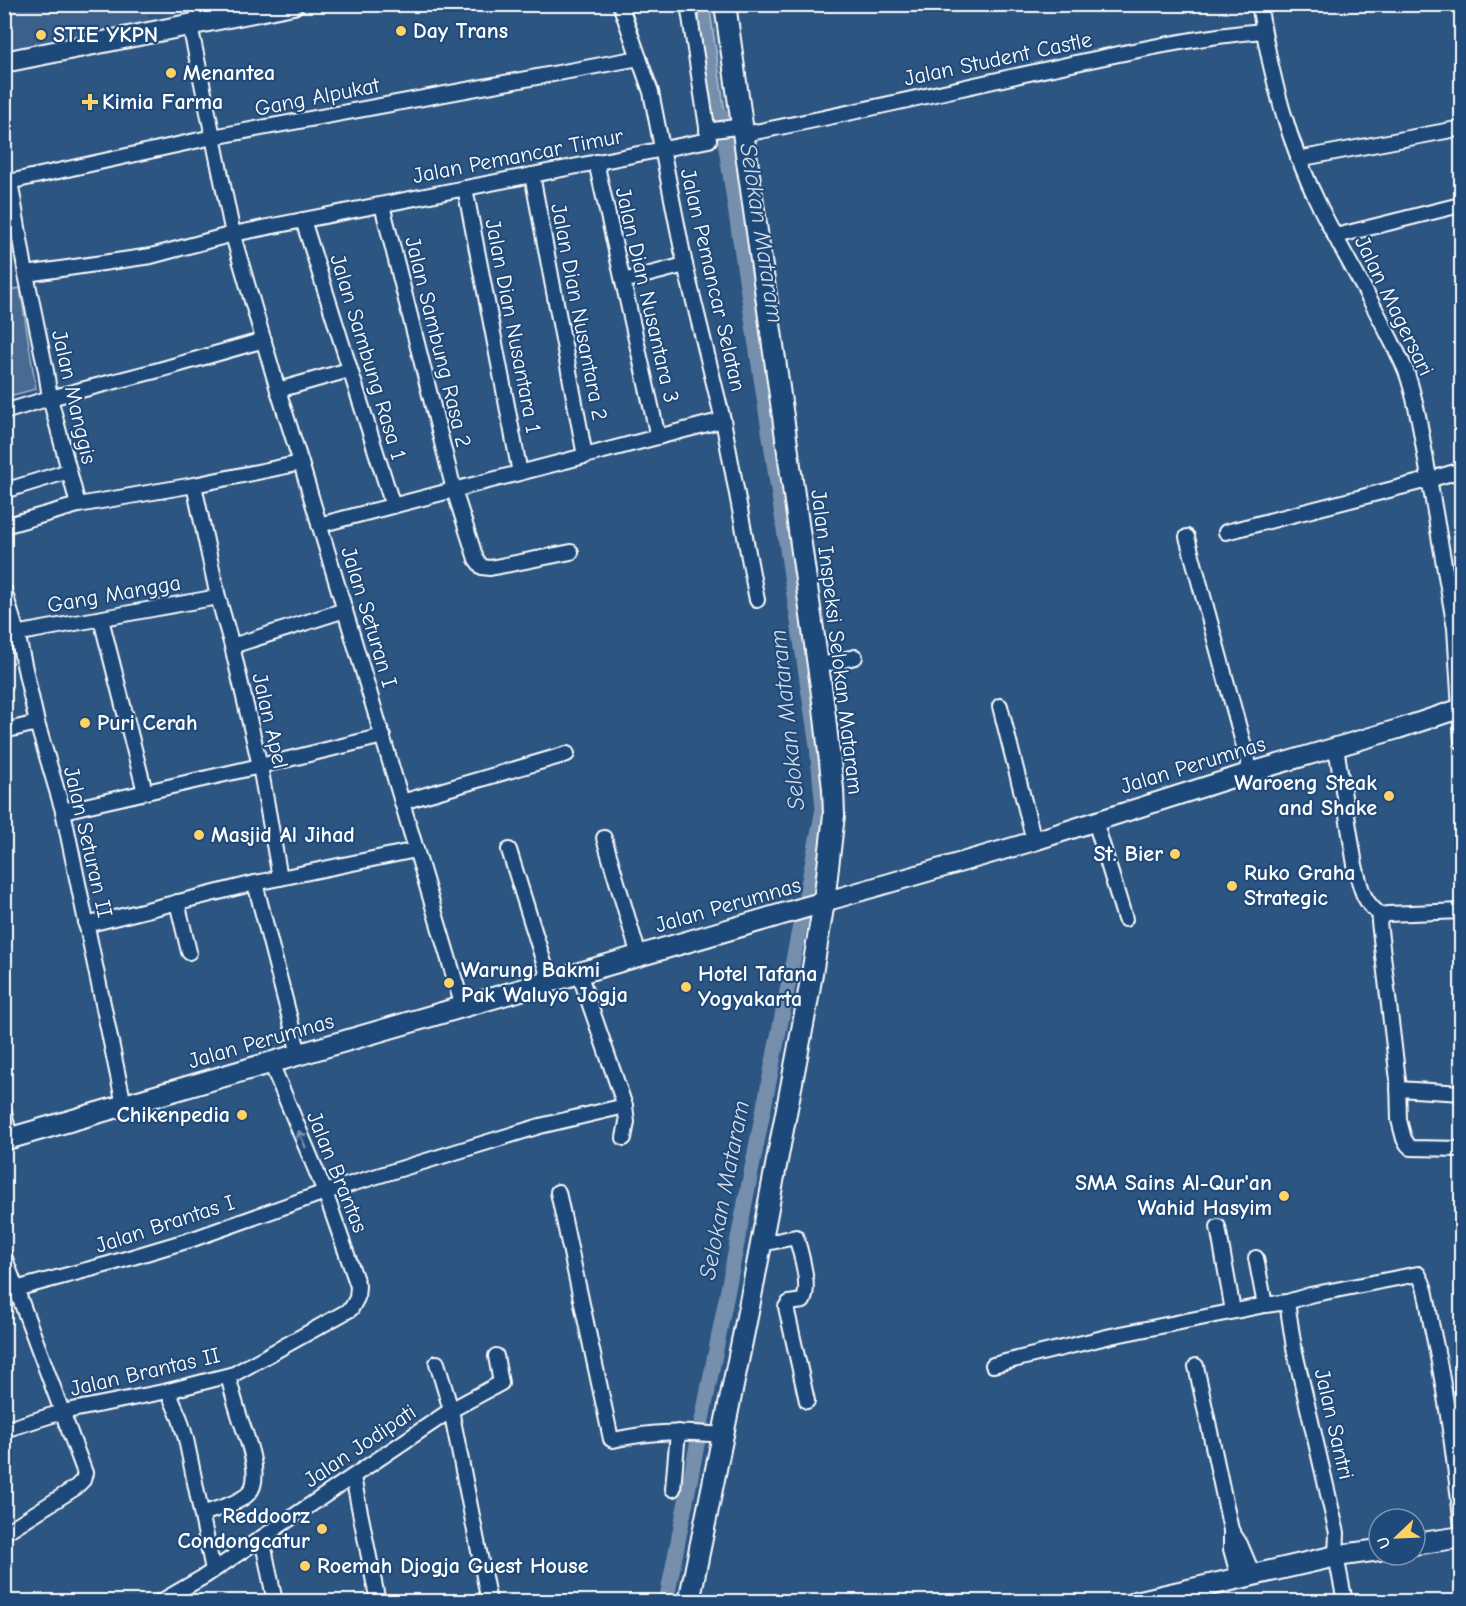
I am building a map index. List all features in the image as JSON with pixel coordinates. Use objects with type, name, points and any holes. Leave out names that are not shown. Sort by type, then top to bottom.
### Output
[{"type":"main road","points":[[4,62],[195,17],[293,4]]},
{"type":"main road","name":"Jalan Inspeksi Selokan Mataram","points":[[689,1602],[715,1434],[761,1244],[806,1009],[817,905],[834,814],[829,750],[818,666],[739,130],[725,4]]},
{"type":"main road","name":"Jalan Perumnas","points":[[7,1139],[817,905]]},
{"type":"main road","points":[[1427,1542],[1461,1537]]},
{"type":"main road","points":[[1136,1602],[1336,1556],[1367,1552]]},
{"type":"street","points":[[620,4],[651,92],[662,149]]},
{"type":"street","points":[[688,4],[710,130],[739,130]]},
{"type":"street","name":"Jalan Magersari","points":[[1259,4],[1283,115],[1298,159],[1322,210],[1405,368],[1413,391],[1455,628],[1461,742]]},
{"type":"street","points":[[195,17],[213,137],[234,237]]},
{"type":"street","name":"Jalan Student Castle","points":[[739,130],[811,121],[1138,50],[1244,32],[1263,31]]},
{"type":"street","name":"Gang Alpukat","points":[[7,182],[213,137],[639,58]]},
{"type":"street","points":[[1298,159],[1461,128]]},
{"type":"street","name":"Jalan Pemancar Timur","points":[[26,274],[151,256],[303,220],[709,141],[710,130]]},
{"type":"street","name":"Jalan Pemancar Selatan","points":[[662,149],[685,265],[723,420],[757,600]]},
{"type":"street","name":"Jalan Dian Nusantara 3","points":[[596,162],[658,437]]},
{"type":"street","name":"Jalan Dian Nusantara 2","points":[[531,175],[585,456]]},
{"type":"street","name":"Jalan Manggis","points":[[7,182],[51,398],[78,505]]},
{"type":"street","name":"Jalan Dian Nusantara 1","points":[[465,188],[520,473]]},
{"type":"street","name":"Jalan Sambung Rasa 2","points":[[382,205],[454,490],[476,560],[482,567],[490,568],[572,552]]},
{"type":"street","points":[[1336,236],[1456,206]]},
{"type":"street","name":"Jalan Sambung Rasa 1","points":[[303,220],[393,506]]},
{"type":"street","name":"Jalan Seturan I","points":[[234,237],[463,1007]]},
{"type":"street","points":[[622,280],[685,265]]},
{"type":"street","points":[[4,412],[264,340]]},
{"type":"street","points":[[278,390],[349,370]]},
{"type":"street","points":[[320,525],[723,420]]},
{"type":"street","points":[[4,526],[78,505],[194,485],[301,463]]},
{"type":"street","points":[[1226,532],[1461,470]]},
{"type":"street","points":[[4,491],[69,471]]},
{"type":"street","name":"Jalan Apel","points":[[194,485],[218,597],[260,766],[280,878]]},
{"type":"street","points":[[1187,537],[1251,772]]},
{"type":"street","name":"Jalan Seturan II","points":[[4,590],[11,634],[63,811],[124,1105]]},
{"type":"street","name":"Gang Mangga","points":[[11,634],[218,597]]},
{"type":"street","points":[[232,646],[345,610]]},
{"type":"street","points":[[101,619],[145,792]]},
{"type":"street","points":[[818,666],[855,657]]},
{"type":"street","points":[[1000,706],[1034,841]]},
{"type":"street","name":"Jalan Perumnas","points":[[817,905],[1034,841],[1460,708]]},
{"type":"street","points":[[4,731],[37,723]]},
{"type":"street","points":[[63,811],[382,736]]},
{"type":"street","points":[[1336,747],[1359,881],[1371,909],[1382,916]]},
{"type":"street","points":[[402,802],[567,754]]},
{"type":"street","points":[[1095,821],[1125,919]]},
{"type":"street","points":[[604,838],[639,956]]},
{"type":"street","points":[[86,925],[255,883],[416,850]]},
{"type":"street","points":[[509,850],[550,982]]},
{"type":"street","points":[[255,883],[299,1054]]},
{"type":"street","points":[[177,902],[189,952]]},
{"type":"street","points":[[1461,911],[1387,914],[1382,916],[1379,922],[1404,1139],[1413,1148],[1461,1149]]},
{"type":"street","points":[[579,973],[625,1106],[627,1122],[624,1138]]},
{"type":"street","name":"Jalan Brantas","points":[[271,1063],[325,1192],[358,1286],[357,1298]]},
{"type":"street","points":[[1398,1089],[1461,1093]]},
{"type":"street","name":"Jalan Brantas I","points":[[10,1291],[193,1239],[325,1192],[540,1126],[625,1106]]},
{"type":"street","points":[[4,1112],[7,1139]]},
{"type":"street","points":[[558,1192],[610,1439],[659,1432],[682,1431],[715,1434]]},
{"type":"street","points":[[1218,1227],[1233,1311]]},
{"type":"street","points":[[761,1244],[796,1237],[803,1259],[806,1295],[802,1301],[789,1303],[786,1307],[807,1401]]},
{"type":"street","points":[[4,1256],[10,1291],[62,1412],[85,1473],[83,1480],[75,1488],[4,1533]]},
{"type":"street","points":[[1256,1258],[1264,1305]]},
{"type":"street","points":[[993,1365],[1111,1336],[1418,1274],[1425,1293],[1436,1345],[1457,1485],[1461,1528]]},
{"type":"street","name":"Jalan Brantas II","points":[[4,1430],[62,1412],[168,1391],[234,1374],[351,1309],[357,1298]]},
{"type":"street","name":"Jalan Santri","points":[[1287,1302],[1294,1348],[1337,1533],[1336,1556],[1345,1602]]},
{"type":"street","name":"Jalan Jodipati","points":[[160,1602],[262,1538],[451,1410],[501,1383],[496,1356]]},
{"type":"street","points":[[437,1363],[451,1410],[489,1602]]},
{"type":"street","points":[[1196,1366],[1230,1530],[1231,1549],[1246,1577]]},
{"type":"street","points":[[202,1514],[248,1495],[255,1478],[251,1450],[228,1376]]},
{"type":"street","points":[[168,1391],[186,1439],[213,1570]]},
{"type":"street","points":[[673,1489],[682,1431]]},
{"type":"street","points":[[353,1477],[378,1602]]},
{"type":"street","points":[[262,1538],[275,1602]]},
{"type":"shaded area","name":"STIE YKPN","points":[[5,4],[145,5],[149,21],[5,49]]},
{"type":"shaded area","points":[[696,5],[709,5],[726,121],[714,123]]},
{"type":"shaded area","points":[[709,5],[718,5],[735,120],[726,121]]},
{"type":"shaded area","points":[[20,288],[36,389],[5,397],[5,291]]},
{"type":"waterway","name":"Selokan Mataram","points":[[666,1602],[823,809],[817,746],[721,115]]},
{"type":"place","name":"Day Trans","points":[[401,31]]},
{"type":"place","name":"STIE YKPN","points":[[41,35]]},
{"type":"place","name":"Menantea","points":[[171,73]]},
{"type":"place","name":"Kimia Farma","points":[[90,102]]},
{"type":"place","name":"Puri Cerah","points":[[85,723]]},
{"type":"place","name":"Waroeng Steak and Shake","points":[[1389,796]]},
{"type":"place","name":"Masjid Al Jihad","points":[[199,835]]},
{"type":"place","name":"St. Bier","points":[[1175,854]]},
{"type":"place","name":"Ruko Graha Strategic","points":[[1232,886]]},
{"type":"place","name":"Warung Bakmi Pak Waluyo Jogja","points":[[449,983]]},
{"type":"place","name":"Hotel Tafana Yogyakarta","points":[[686,987]]},
{"type":"place","name":"Chikenpedia","points":[[242,1115]]},
{"type":"place","name":"SMA Sains Al-Qur'an Wahid Hasyim","points":[[1284,1196]]},
{"type":"place","name":"Reddoorz Condongcatur","points":[[322,1529]]},
{"type":"place","name":"Roemah Djogja Guest House","points":[[305,1566]]}]
